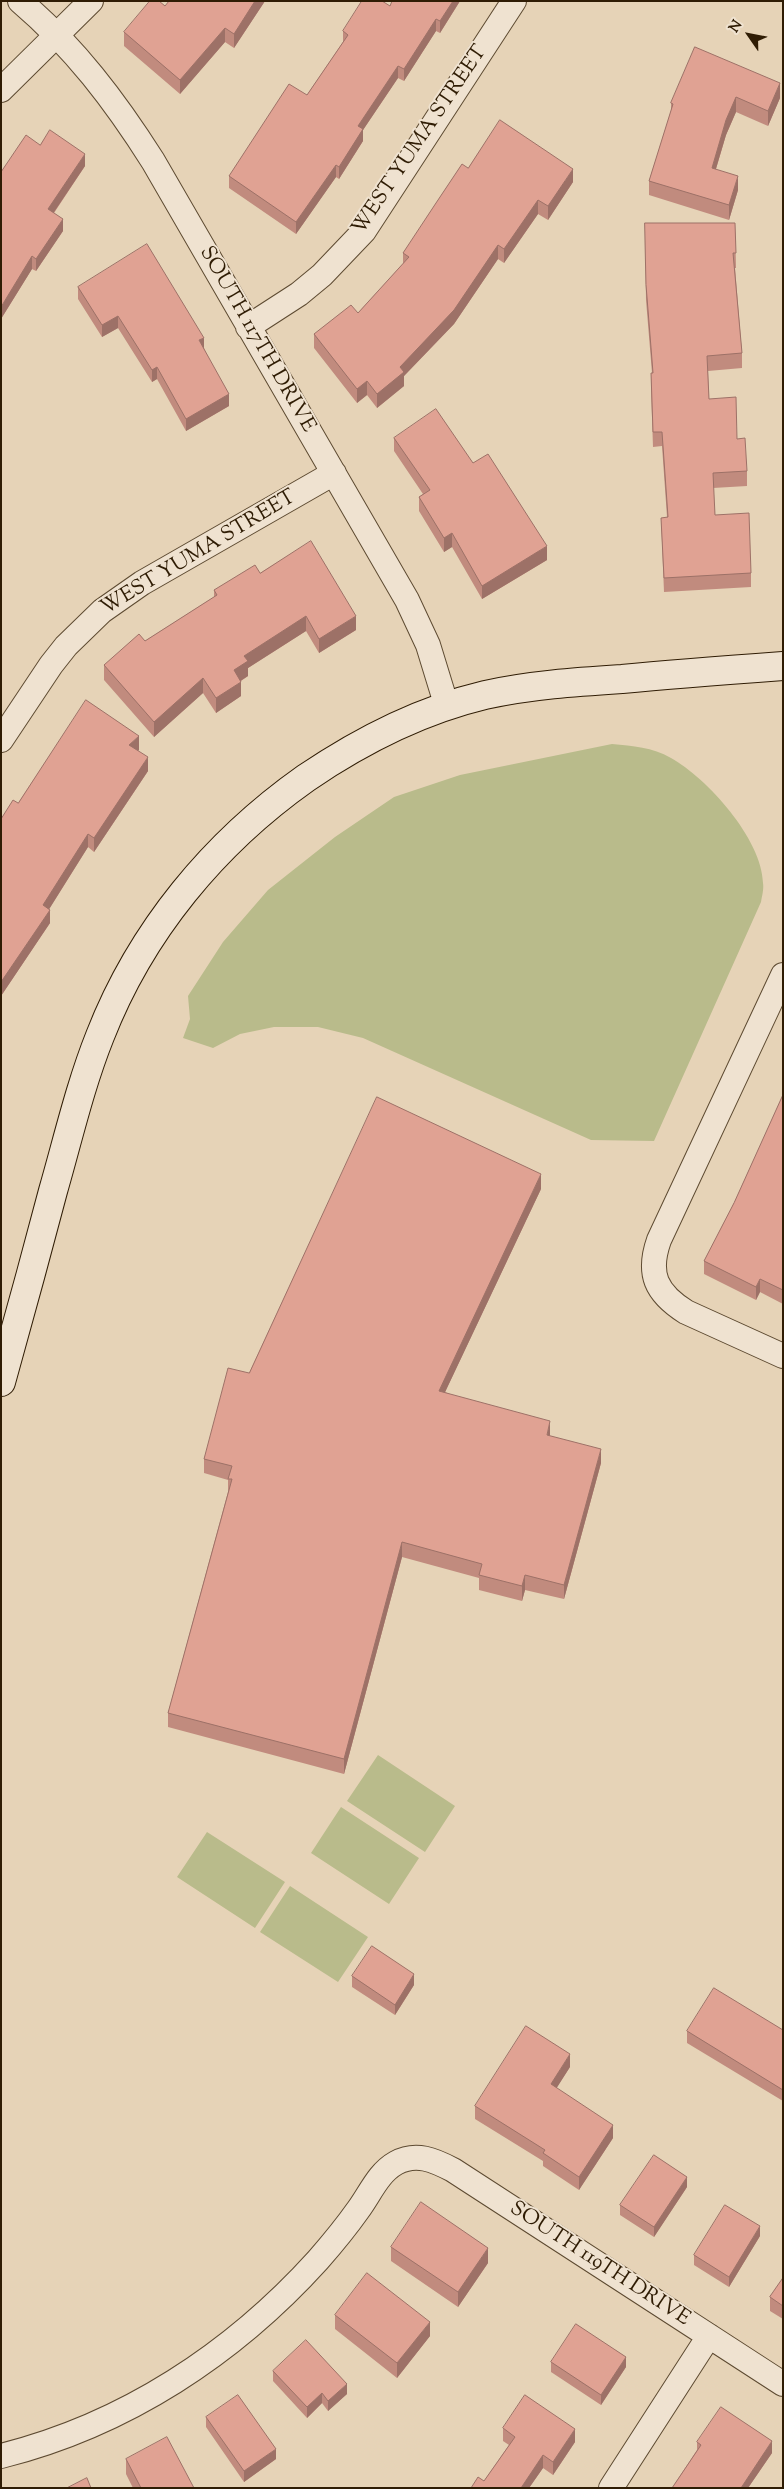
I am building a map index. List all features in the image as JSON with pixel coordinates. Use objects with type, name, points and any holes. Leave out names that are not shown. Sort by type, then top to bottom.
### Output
[{"type":"street","name":"SOUTH 117TH DRIVE","points":[[20,1],[56,34],[86,67],[133,129],[334,473],[418,623],[436,667],[447,707]]},
{"type":"street","points":[[1,90],[91,1]]},
{"type":"street","name":"WEST YUMA STREET","points":[[248,327],[299,294],[322,275],[364,231],[514,1]]},
{"type":"street","name":"WEST YUMA STREET","points":[[1,740],[56,659],[102,611],[142,584],[334,473]]},
{"type":"street","points":[[1,1382],[7,1338],[89,1067],[115,1001],[153,932],[200,871],[250,822],[287,792],[352,750],[418,718],[483,696],[543,686],[783,666]]},
{"type":"street","points":[[783,975],[659,1240],[654,1261],[656,1281],[663,1293],[686,1312],[783,1356]]},
{"type":"street","name":"SOUTH 119TH DRIVE","points":[[1,2456],[36,2447],[96,2424],[157,2393],[192,2371],[256,2322],[293,2287],[341,2234],[384,2173],[396,2163],[410,2157],[425,2158],[453,2170],[783,2384]]},
{"type":"street","points":[[612,2488],[709,2336]]},
{"type":"green space","points":[[612,744],[657,751],[685,767],[700,780],[716,795],[743,829],[760,866],[763,883],[761,902],[654,1141],[591,1140],[363,1038],[318,1027],[274,1027],[240,1034],[213,1048],[183,1038],[190,1019],[188,996],[223,942],[268,890],[335,837],[394,797],[460,775]]},
{"type":"green space","points":[[378,1755],[455,1806],[425,1852],[347,1801]]},
{"type":"green space","points":[[341,1807],[419,1858],[389,1904],[311,1853]]},
{"type":"green space","points":[[207,1832],[285,1882],[255,1928],[177,1877]]},
{"type":"green space","points":[[290,1886],[368,1937],[338,1982],[260,1932]]},
{"type":"building","points":[[150,1],[159,1],[165,6],[169,1],[255,1],[234,34],[225,28],[180,80],[124,32]]},
{"type":"building","points":[[362,1],[382,1],[390,6],[392,1],[453,1],[440,21],[436,19],[404,69],[398,66],[358,126],[363,129],[339,167],[336,165],[296,222],[229,176],[289,84],[307,95],[348,35],[343,31]]},
{"type":"building","points":[[695,47],[780,83],[768,111],[736,97],[726,120],[712,168],[738,176],[729,205],[649,181],[673,104],[671,103]]},
{"type":"building","points":[[500,120],[573,169],[548,206],[538,200],[504,249],[498,245],[454,310],[400,367],[404,372],[377,394],[367,381],[357,389],[314,334],[351,305],[358,313],[409,257],[403,253],[436,203],[462,164],[468,168]]},
{"type":"building","points":[[50,130],[85,154],[48,209],[63,219],[36,259],[32,256],[1,307],[1,172],[26,135],[40,145]]},
{"type":"building","points":[[645,223],[735,223],[736,253],[733,253],[742,353],[707,356],[709,399],[736,397],[737,439],[745,438],[747,471],[713,473],[715,515],[749,513],[751,573],[664,578],[661,518],[668,517],[662,432],[653,432],[651,373],[653,373],[646,285]]},
{"type":"building","points":[[147,244],[204,338],[199,340],[229,394],[186,419],[157,367],[152,370],[118,316],[102,325],[78,287]]},
{"type":"building","points":[[436,409],[473,463],[488,454],[547,546],[482,586],[452,533],[444,538],[419,497],[430,490],[394,438]]},
{"type":"building","points":[[311,541],[356,616],[319,639],[306,616],[244,656],[248,661],[234,670],[241,682],[216,698],[203,678],[154,722],[104,665],[139,634],[145,641],[217,595],[214,590],[255,565],[260,573]]},
{"type":"building","points":[[86,700],[139,736],[129,745],[148,757],[94,838],[88,834],[43,905],[50,910],[1,982],[1,819],[13,800],[18,803]]},
{"type":"building","points":[[783,1095],[783,1290],[760,1279],[756,1287],[704,1261],[734,1203]]},
{"type":"building","points":[[377,1097],[541,1174],[439,1391],[550,1421],[547,1435],[601,1449],[564,1585],[525,1575],[522,1586],[479,1575],[482,1564],[402,1542],[344,1759],[168,1713],[232,1479],[228,1479],[232,1466],[204,1459],[228,1368],[249,1373]]},
{"type":"building","points":[[372,1946],[414,1974],[395,2005],[352,1976]]},
{"type":"building","points":[[714,1988],[783,2030],[783,2090],[687,2031]]},
{"type":"building","points":[[526,2026],[570,2054],[551,2084],[613,2125],[579,2177],[543,2153],[545,2150],[475,2106]]},
{"type":"building","points":[[654,2155],[687,2177],[654,2227],[620,2205]]},
{"type":"building","points":[[421,2202],[488,2248],[458,2292],[391,2247]]},
{"type":"building","points":[[725,2205],[760,2226],[729,2277],[694,2255]]},
{"type":"building","points":[[367,2273],[430,2322],[397,2363],[335,2315]]},
{"type":"building","points":[[783,2278],[783,2306],[770,2297]]},
{"type":"building","points":[[576,2324],[626,2357],[601,2395],[551,2362]]},
{"type":"building","points":[[306,2340],[347,2384],[328,2401],[322,2393],[307,2407],[273,2371]]},
{"type":"building","points":[[238,2395],[276,2449],[244,2471],[206,2417]]},
{"type":"building","points":[[525,2395],[575,2429],[553,2462],[543,2455],[521,2488],[471,2488],[478,2477],[484,2481],[515,2437],[503,2428]]},
{"type":"building","points":[[721,2407],[772,2441],[741,2488],[672,2488],[701,2445],[697,2442]]},
{"type":"building","points":[[167,2437],[194,2488],[141,2488],[126,2459]]},
{"type":"building","points":[[87,2478],[91,2488],[67,2488]]}]
